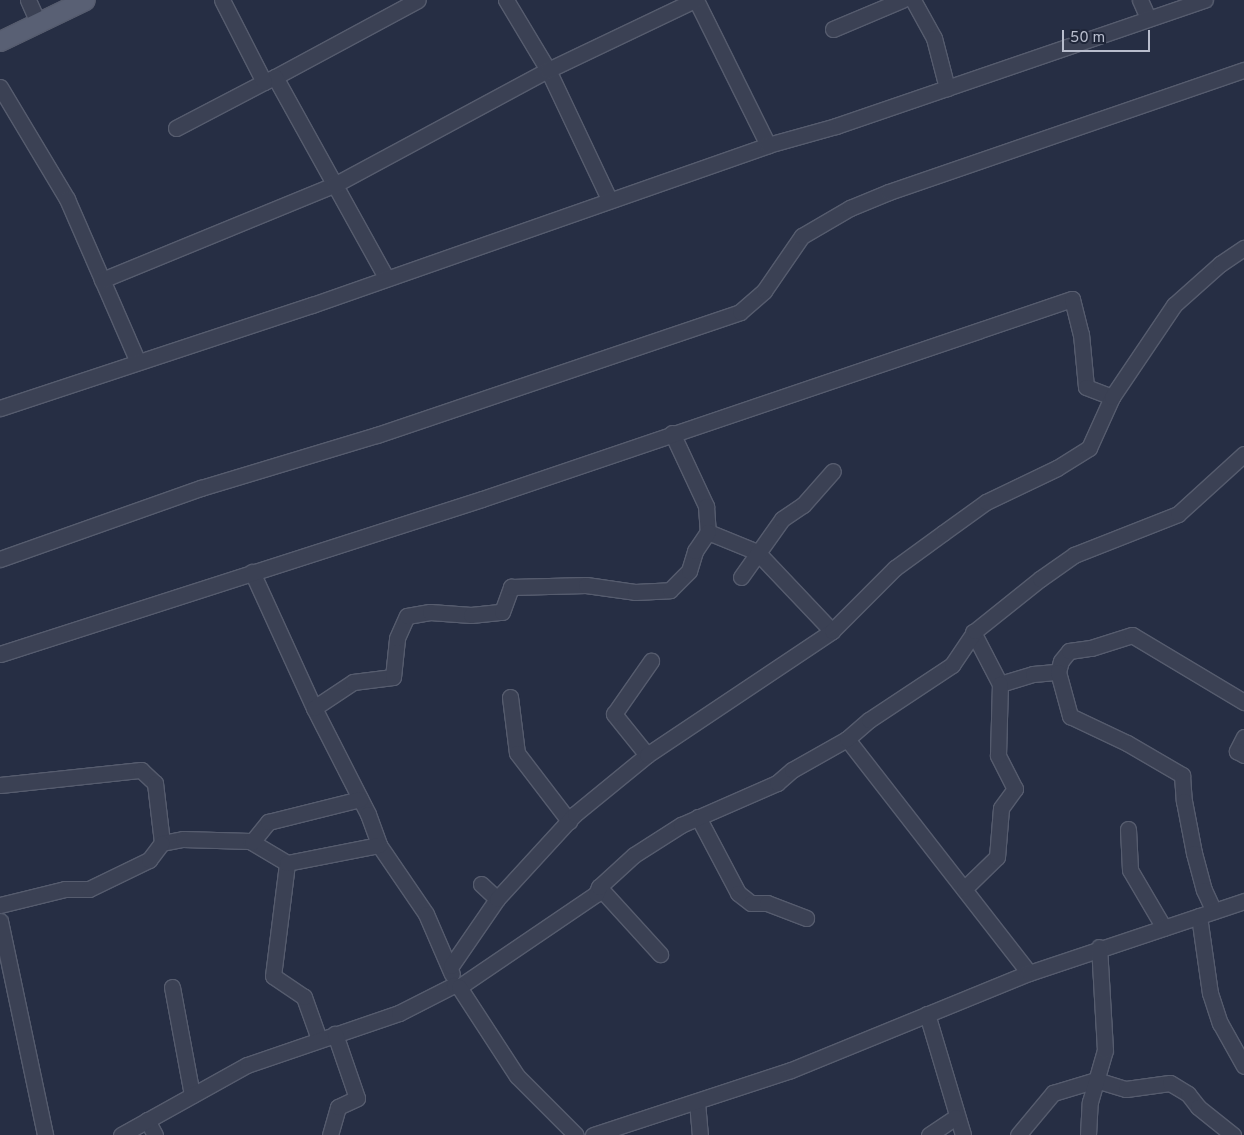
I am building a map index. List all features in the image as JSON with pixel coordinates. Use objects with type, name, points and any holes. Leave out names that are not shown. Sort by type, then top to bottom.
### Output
[{"type":"main road","points":[[0,41],[86,0]]},
{"type":"street","points":[[28,0],[38,22]]},
{"type":"street","points":[[222,0],[334,185],[386,277]]},
{"type":"street","points":[[176,128],[418,0]]},
{"type":"street","points":[[506,0],[548,70],[609,199]]},
{"type":"street","points":[[102,280],[334,185],[548,70],[696,0],[768,145]]},
{"type":"street","points":[[834,29],[902,0]]},
{"type":"street","points":[[913,0],[934,38],[948,88]]},
{"type":"street","points":[[1140,0],[1148,18]]},
{"type":"street","points":[[0,408],[137,360],[312,305],[386,277],[768,145],[836,126],[1148,18],[1206,0]]},
{"type":"street","points":[[0,559],[196,490],[377,435],[740,312],[764,291],[802,236],[850,208],[889,192],[1244,70]]},
{"type":"street","points":[[0,87],[67,199],[137,360]]},
{"type":"street","points":[[451,966],[497,900],[569,821],[647,755],[832,631],[895,568],[986,502],[1057,468],[1089,448],[1112,397],[1174,305],[1220,264],[1244,248]]},
{"type":"street","points":[[0,654],[482,499],[672,433],[1072,299],[1082,334],[1086,387],[1112,397]]},
{"type":"street","points":[[314,708],[353,682],[393,676],[397,638],[407,616],[430,612],[471,615],[502,612],[511,587],[586,585],[635,592],[670,590],[689,570],[694,551],[708,532],[706,506],[672,433]]},
{"type":"street","points":[[121,1135],[247,1065],[319,1039],[399,1014],[456,986],[596,894],[599,887],[634,855],[681,825],[777,783],[792,770],[847,739],[869,720],[952,665],[973,632],[1074,555],[1178,514],[1244,454]]},
{"type":"street","points":[[741,577],[782,519],[803,505],[833,471]]},
{"type":"street","points":[[708,532],[757,552],[832,631]]},
{"type":"street","points":[[252,572],[314,708],[360,799],[379,844],[426,914],[451,966],[456,986],[517,1076],[576,1135]]},
{"type":"street","points":[[964,889],[997,857],[1001,808],[1015,789],[998,756],[1000,684],[973,632]]},
{"type":"street","points":[[1214,911],[1204,890],[1194,853],[1184,801],[1182,775],[1127,743],[1070,716],[1058,672],[1061,660],[1069,651],[1092,648],[1132,635],[1244,702]]},
{"type":"street","points":[[647,755],[614,714],[652,661]]},
{"type":"street","points":[[1000,684],[1033,674],[1058,672]]},
{"type":"street","points":[[510,697],[518,753],[569,821]]},
{"type":"street","points":[[1244,736],[1237,751],[1244,755]]},
{"type":"street","points":[[847,739],[1029,973]]},
{"type":"street","points":[[0,784],[141,770],[155,782],[162,843],[149,860],[89,889],[64,889],[0,905]]},
{"type":"street","points":[[252,842],[268,822],[360,799]]},
{"type":"street","points":[[698,817],[738,893],[751,903],[767,903],[806,918]]},
{"type":"street","points":[[1128,828],[1130,870],[1164,928]]},
{"type":"street","points":[[162,843],[183,840],[252,842],[288,863],[379,844]]},
{"type":"street","points":[[288,863],[273,976],[304,997],[319,1039]]},
{"type":"street","points":[[481,884],[497,900]]},
{"type":"street","points":[[599,887],[660,954]]},
{"type":"street","points":[[593,1135],[791,1070],[1029,973],[1099,947],[1164,928],[1244,901]]},
{"type":"street","points":[[1199,916],[1210,993],[1220,1023],[1244,1066]]},
{"type":"street","points":[[0,921],[45,1135]]},
{"type":"street","points":[[1088,1135],[1096,1080],[1105,1050],[1099,947]]},
{"type":"street","points":[[172,987],[192,1095]]},
{"type":"street","points":[[927,1014],[956,1117],[963,1135]]},
{"type":"street","points":[[330,1135],[338,1107],[357,1098],[335,1034]]},
{"type":"street","points":[[1018,1135],[1053,1093],[1096,1080],[1126,1089],[1170,1084],[1188,1094],[1198,1107],[1234,1135]]},
{"type":"street","points":[[697,1102],[700,1135]]},
{"type":"street","points":[[929,1135],[956,1117]]},
{"type":"street","points":[[147,1120],[155,1135]]}]
